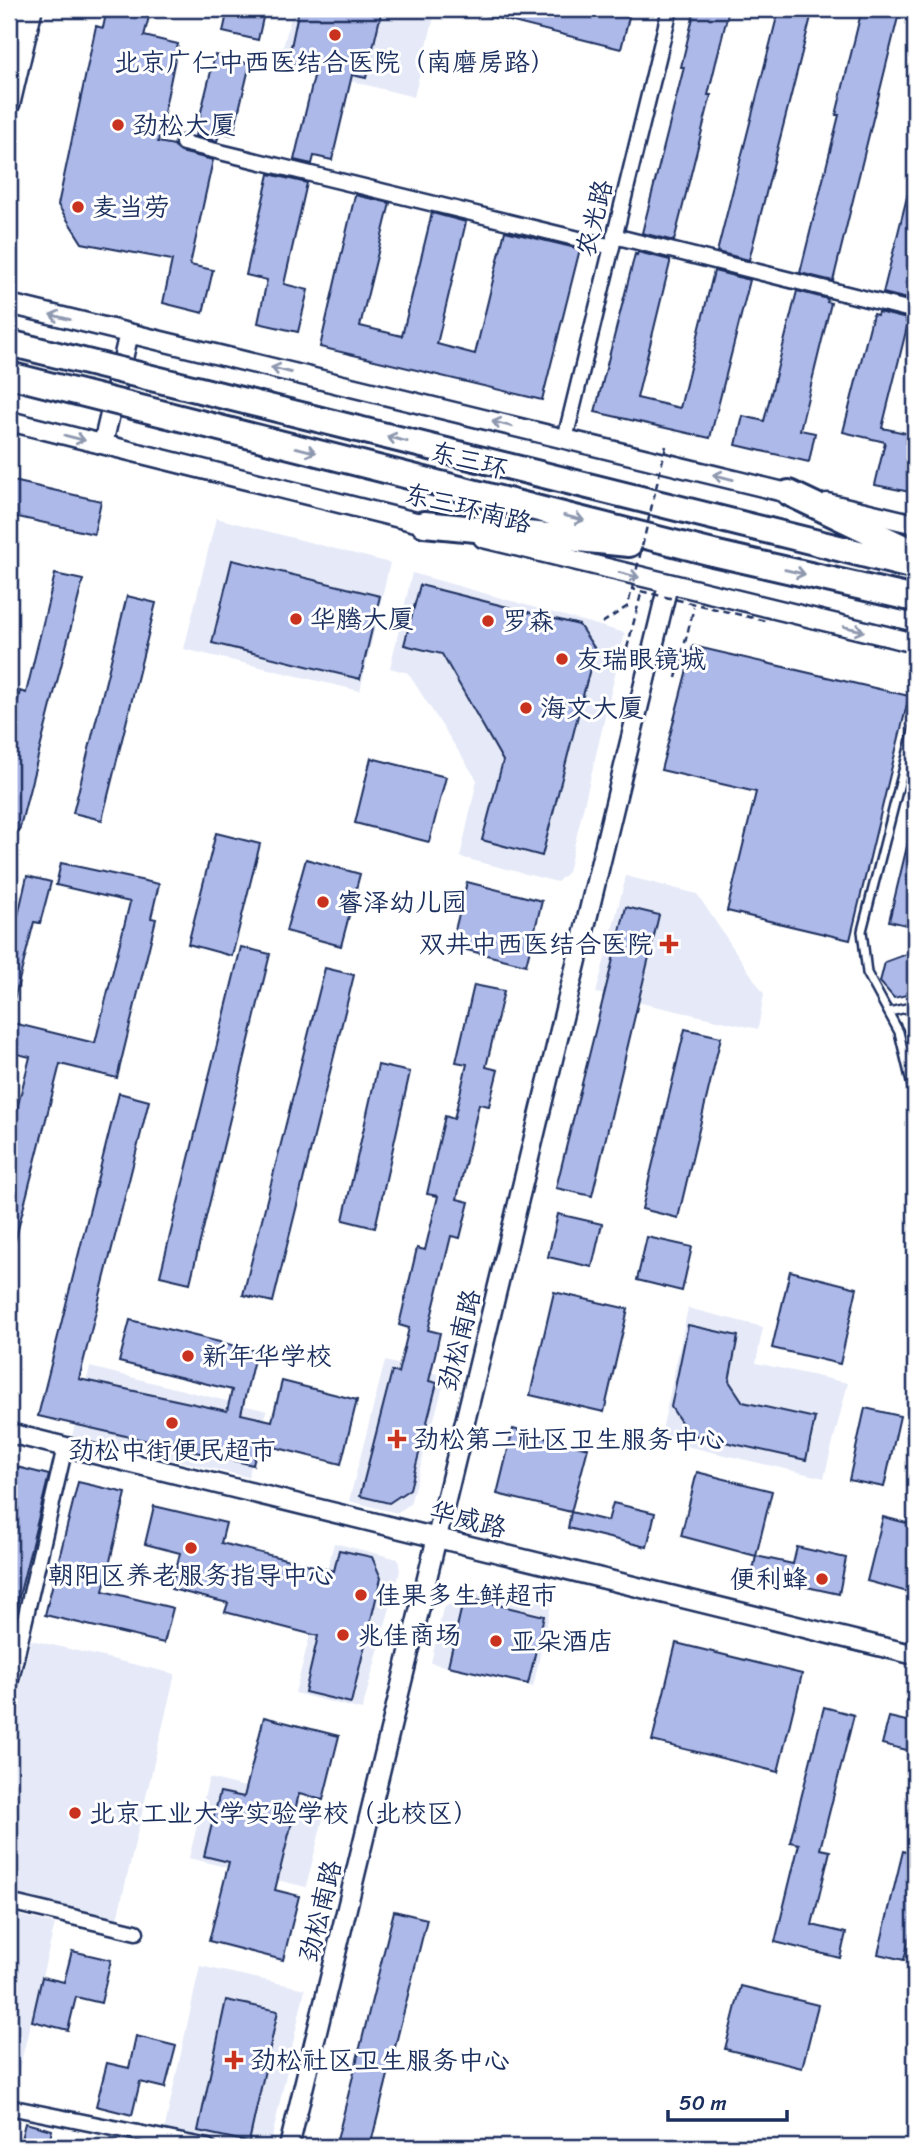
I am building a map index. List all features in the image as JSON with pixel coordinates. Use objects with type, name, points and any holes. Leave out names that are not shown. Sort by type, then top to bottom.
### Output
[{"type":"highway","name":"东三环","points":[[9,343],[915,567]]},
{"type":"highway","name":"东三环","points":[[9,375],[713,553],[915,599]]},
{"type":"highway","points":[[789,494],[915,553]]},
{"type":"highway","points":[[424,524],[713,553]]},
{"type":"main road","points":[[9,103],[31,9]]},
{"type":"street","name":"农光路","points":[[565,439],[670,9]]},
{"type":"street","points":[[183,143],[915,311]]},
{"type":"street","points":[[9,304],[915,524]]},
{"type":"street","points":[[103,444],[129,333]]},
{"type":"street","name":"东三环南路","points":[[9,421],[668,585],[915,643]]},
{"type":"street","name":"劲松南路","points":[[289,2147],[439,1538],[668,585]]},
{"type":"street","name":"华威路","points":[[9,1433],[915,1655]]},
{"type":"street","points":[[9,1688],[65,1447]]},
{"type":"street","points":[[9,1902],[136,1932]]},
{"type":"street","points":[[9,2107],[208,2147]]},
{"type":"lane","points":[[915,724],[862,931],[867,973],[899,1032],[915,1099]]},
{"type":"lane","points":[[889,1012],[915,1006]]},
{"type":"path","points":[[602,624],[628,606],[666,446]]},
{"type":"path","points":[[632,589],[766,621]]},
{"type":"path","points":[[624,660],[642,591]]},
{"type":"path","points":[[676,678],[695,604]]},
{"type":"shaded area","points":[[293,9],[436,9],[414,97],[279,63]]},
{"type":"shaded area","name":"华腾大厦","points":[[216,518],[390,563],[360,691],[184,649]]},
{"type":"shaded area","name":"海文大厦","points":[[412,573],[625,633],[568,872],[557,882],[460,857],[477,780],[408,673],[390,668]]},
{"type":"shaded area","name":"双井中西医结合医院","points":[[626,876],[697,894],[764,994],[758,1029],[596,993]]},
{"type":"shaded area","points":[[688,1308],[763,1327],[756,1363],[848,1383],[824,1478],[660,1440]]},
{"type":"shaded area","name":"劲松第二社区卫生服务中心","points":[[385,1361],[446,1376],[410,1504],[397,1513],[349,1501]]},
{"type":"shaded area","name":"劲松中街便民超市","points":[[90,1367],[267,1411],[248,1477],[72,1436]]},
{"type":"shaded area","name":"兆佳商场","points":[[334,1543],[398,1559],[400,1571],[362,1710],[295,1693]]},
{"type":"shaded area","name":"亚朵酒店","points":[[487,1585],[552,1601],[533,1687],[431,1663],[443,1608]]},
{"type":"shaded area","name":"北京工业大学实验学校（北校区）","points":[[31,1640],[175,1674],[117,1919],[9,1893],[9,1733]]},
{"type":"shaded area","points":[[209,1778],[326,1807],[306,1887],[189,1858]]},
{"type":"shaded area","points":[[9,1913],[55,1924],[15,2086],[9,2085]]},
{"type":"shaded area","name":"劲松社区卫生服务中心","points":[[200,1966],[305,1989],[270,2147],[239,2147],[164,2131]]},
{"type":"building","name":"劲松大厦","points":[[107,9],[151,9],[144,36],[178,44],[158,142],[174,145],[181,152],[213,160],[190,265],[213,270],[203,313],[163,303],[172,260],[82,243],[58,205],[96,26],[103,28]]},
{"type":"building","points":[[228,9],[265,9],[258,40],[223,32]]},
{"type":"building","points":[[299,9],[382,9],[366,78],[352,75],[332,160],[314,156],[312,164],[294,160],[316,68],[288,61]]},
{"type":"building","points":[[477,9],[631,9],[621,49],[477,13]]},
{"type":"building","points":[[695,9],[729,9],[708,95],[711,95],[674,241],[642,233],[684,67],[681,67]]},
{"type":"building","points":[[779,9],[813,9],[749,260],[717,252]]},
{"type":"building","points":[[862,9],[900,9],[833,281],[800,273]]},
{"type":"building","points":[[215,55],[250,64],[233,135],[220,132],[217,141],[195,136]]},
{"type":"building","points":[[269,174],[307,183],[284,284],[308,290],[298,332],[258,323],[267,280],[246,275]]},
{"type":"building","points":[[911,181],[915,182],[915,286],[912,300],[883,293]]},
{"type":"building","points":[[355,195],[390,203],[360,326],[402,336],[432,213],[466,222],[437,344],[475,354],[505,231],[580,249],[542,400],[320,347]]},
{"type":"building","points":[[638,252],[670,260],[670,263],[637,398],[680,408],[714,271],[750,280],[710,438],[595,412],[635,254]]},
{"type":"building","points":[[797,291],[828,299],[827,302],[831,303],[800,430],[815,433],[809,462],[736,445],[743,416],[764,421]]},
{"type":"building","points":[[878,312],[907,319],[908,323],[882,428],[915,435],[915,493],[875,485],[885,442],[843,432],[873,314],[877,315]]},
{"type":"building","points":[[9,480],[101,501],[94,534],[9,515]]},
{"type":"building","name":"华腾大厦","points":[[232,560],[380,596],[360,679],[212,643]]},
{"type":"building","points":[[55,574],[83,580],[19,831],[9,828],[9,739],[20,691],[26,693]]},
{"type":"building","name":"海文大厦","points":[[420,585],[579,625],[595,649],[542,856],[482,840],[503,761],[442,654],[404,645]]},
{"type":"building","points":[[127,596],[156,603],[102,820],[73,813]]},
{"type":"building","points":[[693,646],[909,696],[850,940],[727,911],[756,792],[661,770]]},
{"type":"building","points":[[371,758],[446,777],[429,842],[355,823]]},
{"type":"building","points":[[216,833],[260,844],[232,956],[188,944]]},
{"type":"building","points":[[910,834],[915,835],[915,927],[889,921]]},
{"type":"building","name":"睿泽幼儿园","points":[[306,859],[360,874],[341,946],[286,931]]},
{"type":"building","points":[[61,863],[159,884],[151,918],[156,919],[117,1078],[60,1064],[13,1249],[9,1248],[9,1141],[30,1057],[9,1052],[9,1022],[95,1043],[130,902],[56,885]]},
{"type":"building","points":[[27,876],[51,882],[40,923],[34,922],[13,1004],[9,1004],[9,918],[17,920]]},
{"type":"building","points":[[467,882],[542,901],[526,965],[451,946]]},
{"type":"building","points":[[626,907],[659,915],[592,1196],[556,1188]]},
{"type":"building","points":[[241,947],[270,954],[190,1283],[160,1276]]},
{"type":"building","points":[[915,951],[915,993],[894,998],[880,982],[885,962]]},
{"type":"building","points":[[325,968],[354,975],[273,1302],[243,1295]]},
{"type":"building","points":[[474,985],[504,991],[486,1067],[498,1070],[489,1106],[479,1104],[457,1199],[469,1202],[460,1238],[451,1236],[428,1330],[440,1333],[429,1381],[437,1383],[410,1489],[389,1503],[360,1496],[392,1371],[398,1373],[409,1328],[399,1325],[417,1248],[425,1250],[438,1196],[427,1194],[445,1116],[454,1119],[467,1064],[456,1062]]},
{"type":"building","points":[[685,1029],[721,1037],[678,1218],[642,1209]]},
{"type":"building","points":[[378,1065],[410,1072],[375,1228],[343,1220]]},
{"type":"building","points":[[119,1093],[149,1101],[79,1379],[227,1411],[232,1390],[119,1362],[130,1320],[256,1351],[241,1414],[272,1421],[282,1381],[357,1400],[341,1464],[258,1443],[253,1465],[38,1416]]},
{"type":"building","points":[[558,1214],[602,1224],[592,1267],[548,1257]]},
{"type":"building","points":[[647,1237],[692,1247],[682,1291],[637,1280]]},
{"type":"building","points":[[790,1271],[857,1288],[840,1364],[772,1348]]},
{"type":"building","points":[[554,1292],[628,1309],[604,1412],[530,1395]]},
{"type":"building","points":[[688,1325],[738,1336],[729,1381],[743,1402],[815,1418],[806,1460],[689,1434],[671,1407]]},
{"type":"building","points":[[865,1408],[900,1416],[884,1487],[849,1480]]},
{"type":"building","points":[[513,1429],[588,1448],[571,1512],[497,1494]]},
{"type":"building","points":[[9,1465],[49,1475],[13,1621],[9,1621]]},
{"type":"building","points":[[697,1472],[772,1491],[756,1556],[681,1536]]},
{"type":"building","points":[[78,1482],[126,1493],[103,1591],[173,1608],[164,1643],[45,1615]]},
{"type":"building","points":[[613,1503],[655,1513],[647,1547],[568,1528],[571,1512],[608,1521]]},
{"type":"building","points":[[154,1506],[226,1523],[221,1543],[334,1571],[339,1550],[372,1557],[381,1578],[351,1703],[305,1692],[318,1636],[225,1612],[228,1603],[171,1589],[180,1553],[145,1544]]},
{"type":"building","points":[[883,1517],[915,1525],[915,1594],[867,1581]]},
{"type":"building","points":[[797,1547],[846,1558],[839,1594],[752,1575],[756,1556],[793,1564]]},
{"type":"building","name":"亚朵酒店","points":[[464,1597],[544,1616],[528,1684],[448,1666]]},
{"type":"building","points":[[676,1643],[802,1674],[778,1772],[652,1741]]},
{"type":"building","points":[[824,1707],[854,1715],[820,1849],[830,1851],[812,1925],[846,1933],[840,1958],[775,1942],[799,1844],[790,1842]]},
{"type":"building","points":[[264,1717],[339,1736],[323,1800],[299,1794],[275,1890],[299,1896],[283,1960],[209,1941],[229,1862],[204,1856],[220,1792],[244,1797]]},
{"type":"building","points":[[889,1717],[915,1723],[915,1752],[882,1744]]},
{"type":"building","points":[[903,1851],[915,1855],[915,1916],[904,1960],[878,1954]]},
{"type":"building","points":[[394,1911],[427,1919],[370,2147],[365,2147],[337,2140]]},
{"type":"building","points":[[72,1951],[111,1960],[101,2003],[76,1997],[68,2030],[32,2021],[42,1977],[64,1982]]},
{"type":"building","points":[[741,1986],[818,2005],[802,2068],[725,2049]]},
{"type":"building","name":"劲松社区卫生服务中心","points":[[226,2000],[278,2011],[249,2142],[198,2131]]},
{"type":"building","points":[[136,2036],[176,2046],[165,2088],[140,2082],[132,2115],[96,2106],[107,2063],[129,2068]]},
{"type":"building","points":[[25,2123],[52,2130],[48,2147],[19,2147]]},
{"type":"place","name":"北京广仁中西医结合医院（南磨房路）","points":[[335,35]]},
{"type":"place","name":"劲松大厦","points":[[118,125]]},
{"type":"place","name":"麦当劳","points":[[78,207]]},
{"type":"place","name":"华腾大厦","points":[[296,619]]},
{"type":"place","name":"罗森","points":[[488,621]]},
{"type":"place","name":"友瑞眼镜城","points":[[562,659]]},
{"type":"place","name":"海文大厦","points":[[526,708]]},
{"type":"place","name":"睿泽幼儿园","points":[[323,902]]},
{"type":"place","name":"双井中西医结合医院","points":[[669,944]]},
{"type":"place","name":"新年华学校","points":[[188,1356]]},
{"type":"place","name":"劲松中街便民超市","points":[[172,1423]]},
{"type":"place","name":"劲松第二社区卫生服务中心","points":[[397,1439]]},
{"type":"place","name":"朝阳区养老服务指导中心","points":[[191,1548]]},
{"type":"place","name":"便利蜂","points":[[822,1579]]},
{"type":"place","name":"佳果多生鲜超市","points":[[361,1595]]},
{"type":"place","name":"兆佳商场","points":[[343,1635]]},
{"type":"place","name":"亚朵酒店","points":[[496,1641]]},
{"type":"place","name":"北京工业大学实验学校（北校区）","points":[[75,1813]]},
{"type":"place","name":"劲松社区卫生服务中心","points":[[234,2060]]}]
